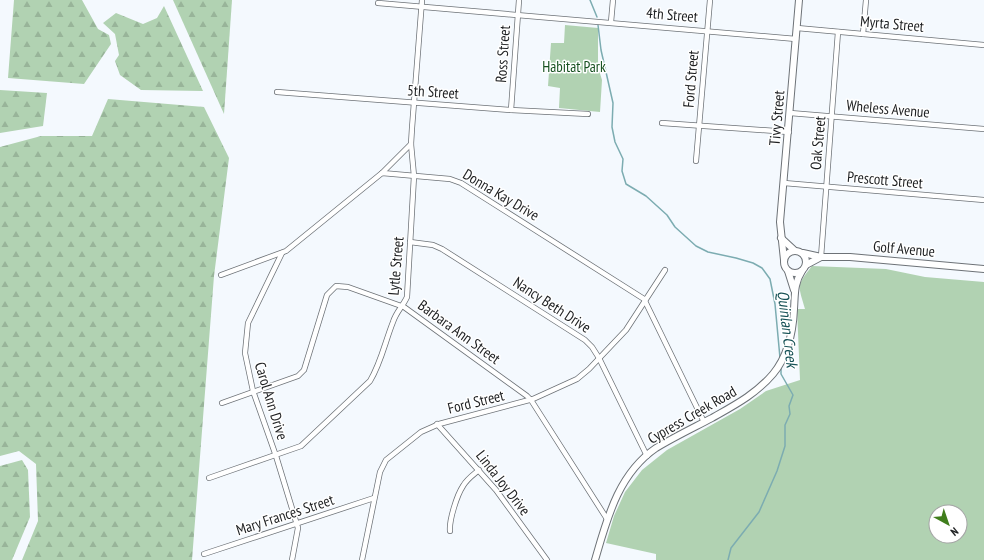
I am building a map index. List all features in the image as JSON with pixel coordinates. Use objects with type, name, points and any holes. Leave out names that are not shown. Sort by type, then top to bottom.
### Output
[{"type":"main road","name":"Tivy Street","points":[[784,260],[780,222],[789,132],[799,0]]},
{"type":"main road","points":[[781,238],[794,250],[803,253],[806,258],[806,265],[802,271],[795,273],[788,270],[784,260],[787,253],[794,250]]},
{"type":"main road","name":"Golf Avenue","points":[[803,253],[821,257],[850,257],[984,269]]},
{"type":"main road","name":"Golf Avenue","points":[[806,265],[821,257]]},
{"type":"main road","name":"Cypress Creek Road","points":[[788,270],[794,292]]},
{"type":"main road","name":"Cypress Creek Road","points":[[595,560],[612,504],[625,481],[637,465],[666,443],[751,396],[762,386],[778,367],[789,344],[794,320],[794,292],[798,276],[802,271]]},
{"type":"street","name":"Lytle Street","points":[[209,478],[276,456],[306,443],[370,382],[376,371],[392,322],[398,309],[402,306],[407,297],[414,176],[411,144],[422,0]]},
{"type":"street","name":"Ross Street","points":[[511,110],[519,0]]},
{"type":"street","points":[[611,22],[613,0]]},
{"type":"street","name":"Ford Street","points":[[696,161],[710,0]]},
{"type":"street","points":[[863,34],[866,0]]},
{"type":"street","name":"4th Street","points":[[378,3],[707,30],[796,39]]},
{"type":"street","name":"Myrta Street","points":[[797,28],[984,45]]},
{"type":"street","name":"Oak Street","points":[[821,257],[838,32]]},
{"type":"street","name":"5th Street","points":[[277,92],[511,110],[588,114]]},
{"type":"street","name":"Wheless Avenue","points":[[790,113],[984,129]]},
{"type":"street","points":[[662,123],[789,132]]},
{"type":"street","points":[[221,275],[286,252],[382,173],[411,144]]},
{"type":"street","name":"Donna Kay Drive","points":[[382,173],[450,179],[461,183],[645,300]]},
{"type":"street","name":"Prescott Street","points":[[784,183],[984,200]]},
{"type":"street","name":"Nancy Beth Drive","points":[[410,242],[433,245],[442,249],[585,340],[592,347],[599,358],[647,456]]},
{"type":"street","name":"Carol Ann Drive","points":[[282,253],[248,323],[245,354],[253,391],[276,456],[297,524],[297,535],[292,560]]},
{"type":"street","name":"Ford Street","points":[[362,560],[374,498],[382,465],[386,460],[410,439],[437,424],[531,400],[572,383],[586,372],[626,330],[665,270]]},
{"type":"street","name":"Barbara Ann Street","points":[[222,403],[298,376],[304,370],[327,295],[336,286],[348,287],[402,306],[531,400],[607,519]]},
{"type":"street","points":[[645,300],[704,422]]},
{"type":"street","name":"Linda Joy Drive","points":[[437,424],[479,470],[547,560]]},
{"type":"street","points":[[450,531],[450,522],[461,490],[467,481],[479,470]]},
{"type":"street","name":"Mary Frances Street","points":[[204,554],[374,498]]},
{"type":"green space","points":[[14,0],[82,0],[98,29],[109,35],[111,44],[84,84],[8,78]]},
{"type":"green space","points":[[173,0],[232,0],[224,114]]},
{"type":"green space","points":[[164,6],[203,91],[141,90],[120,75],[115,61],[119,55],[115,34],[103,23],[116,13],[143,24],[157,18]]},
{"type":"green space","name":"Habitat Park","points":[[565,25],[598,28],[598,67],[602,80],[600,112],[559,108],[560,88],[548,86],[551,43],[564,43]]},
{"type":"green space","points":[[0,90],[47,93],[43,126],[0,133]]},
{"type":"green space","points":[[108,99],[204,107],[229,158],[214,276],[192,560],[22,560],[38,521],[36,464],[19,451],[0,456],[0,147],[41,136],[92,136]]},
{"type":"green space","points":[[812,266],[886,269],[925,277],[984,282],[984,560],[656,560],[656,554],[606,543],[614,516],[625,492],[642,470],[667,450],[740,409],[766,391],[800,380],[797,309],[805,309],[800,290],[803,278]]},
{"type":"green space","points":[[22,460],[28,470],[30,517],[12,560],[0,560],[0,466]]},
{"type":"waterway","name":"Quinlan Creek","points":[[590,0],[597,17]]},
{"type":"waterway","name":"Quinlan Creek","points":[[598,25],[601,50],[613,103],[612,127],[615,142],[623,159],[622,171],[626,184],[646,196],[667,215],[675,227],[696,246],[708,252],[753,263],[762,268],[770,279],[775,304],[780,358]]},
{"type":"waterway","name":"Quinlan Creek","points":[[728,560],[731,548],[759,512],[777,471],[785,446],[785,425],[790,414],[789,406],[793,395],[781,374],[781,368]]}]
